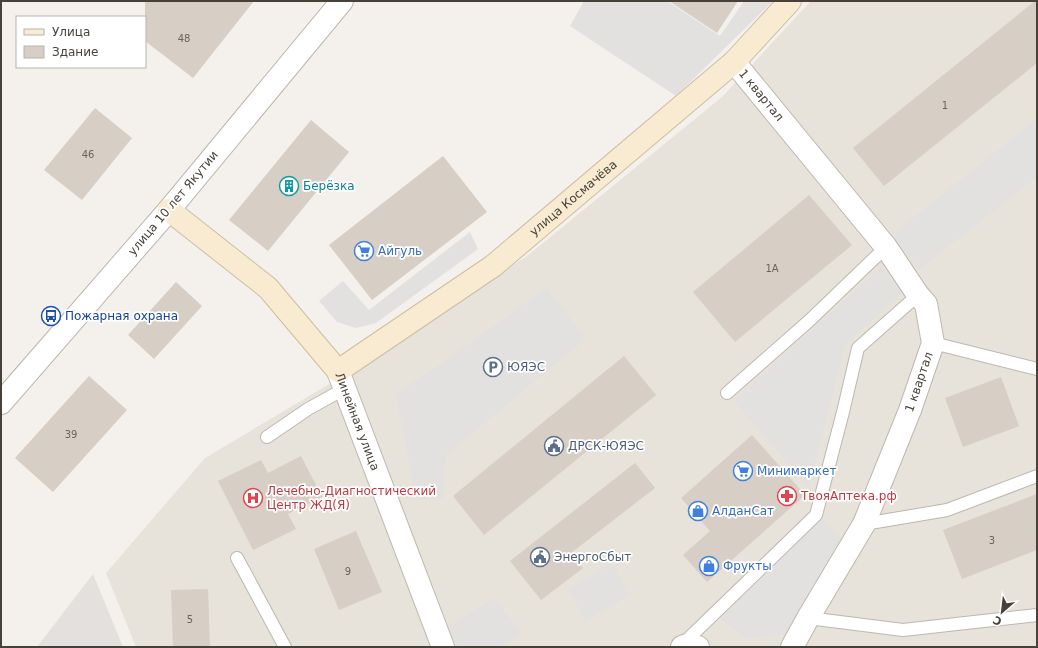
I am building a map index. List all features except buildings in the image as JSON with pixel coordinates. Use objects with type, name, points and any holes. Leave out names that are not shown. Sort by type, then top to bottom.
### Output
[{"type":"main road","name":"улица Космачёва","points":[[341,380],[493,266],[734,62],[790,1]]},
{"type":"main road","name":"Линейная улица","points":[[169,210],[268,288],[341,380]]},
{"type":"street","name":"улица 10 лет Якутии","points":[[1,403],[169,210],[342,1]]},
{"type":"street","name":"1 квартал","points":[[734,62],[886,248],[918,295],[926,304],[933,343],[910,410],[864,524],[792,647]]},
{"type":"street","name":"Линейная улица","points":[[341,380],[442,647]]},
{"type":"lane","points":[[728,392],[810,320],[886,248]]},
{"type":"lane","points":[[689,646],[690,637],[816,515],[844,412],[858,348],[918,295]]},
{"type":"lane","points":[[933,343],[1037,369]]},
{"type":"lane","points":[[267,437],[308,409],[341,380]]},
{"type":"lane","points":[[864,524],[947,510],[1037,476]]},
{"type":"lane","points":[[237,558],[285,647]]},
{"type":"lane","points":[[808,618],[903,630],[1037,615]]},
{"type":"shaded area","points":[[584,1],[667,1],[720,36],[744,1],[773,1],[676,96],[570,26]]},
{"type":"shaded area","points":[[811,1],[1037,1],[1037,647],[136,647],[106,573],[205,458],[331,383],[527,256],[722,97]]},
{"type":"shaded area","points":[[1037,119],[1037,177],[919,270],[891,235]]},
{"type":"shaded area","points":[[470,232],[478,249],[376,323],[356,328],[337,322],[319,301],[343,281],[369,310]]},
{"type":"shaded area","points":[[881,267],[903,291],[845,346],[808,488],[734,401]]},
{"type":"shaded area","name":"ЮЯЭС","points":[[547,288],[586,339],[445,456],[443,499],[416,500],[396,395]]},
{"type":"shaded area","points":[[816,515],[845,541],[787,634],[747,639],[713,614]]},
{"type":"shaded area","points":[[613,563],[629,596],[585,621],[568,589]]},
{"type":"shaded area","points":[[93,574],[123,647],[37,647]]},
{"type":"shaded area","points":[[495,598],[522,635],[499,647],[459,647],[447,627]]},
{"type":"place","name":"Берёзка","points":[[289,186]]},
{"type":"place","name":"Айгуль","points":[[364,251]]},
{"type":"place","name":"Пожарная охрана","points":[[51,316]]},
{"type":"place","name":"ЮЯЭС","points":[[493,367]]},
{"type":"place","name":"ДРСК-ЮЯЭС","points":[[554,446]]},
{"type":"place","name":"Минимаркет","points":[[743,471]]},
{"type":"place","name":"ТвояАптека.рф","points":[[787,496]]},
{"type":"place","name":"Лечебно-Диагностический Центр ЖД(Я)","points":[[253,498]]},
{"type":"place","name":"АлданСат","points":[[698,511]]},
{"type":"place","name":"ЭнергоСбыт","points":[[540,557]]},
{"type":"place","name":"Фрукты","points":[[709,566]]}]
